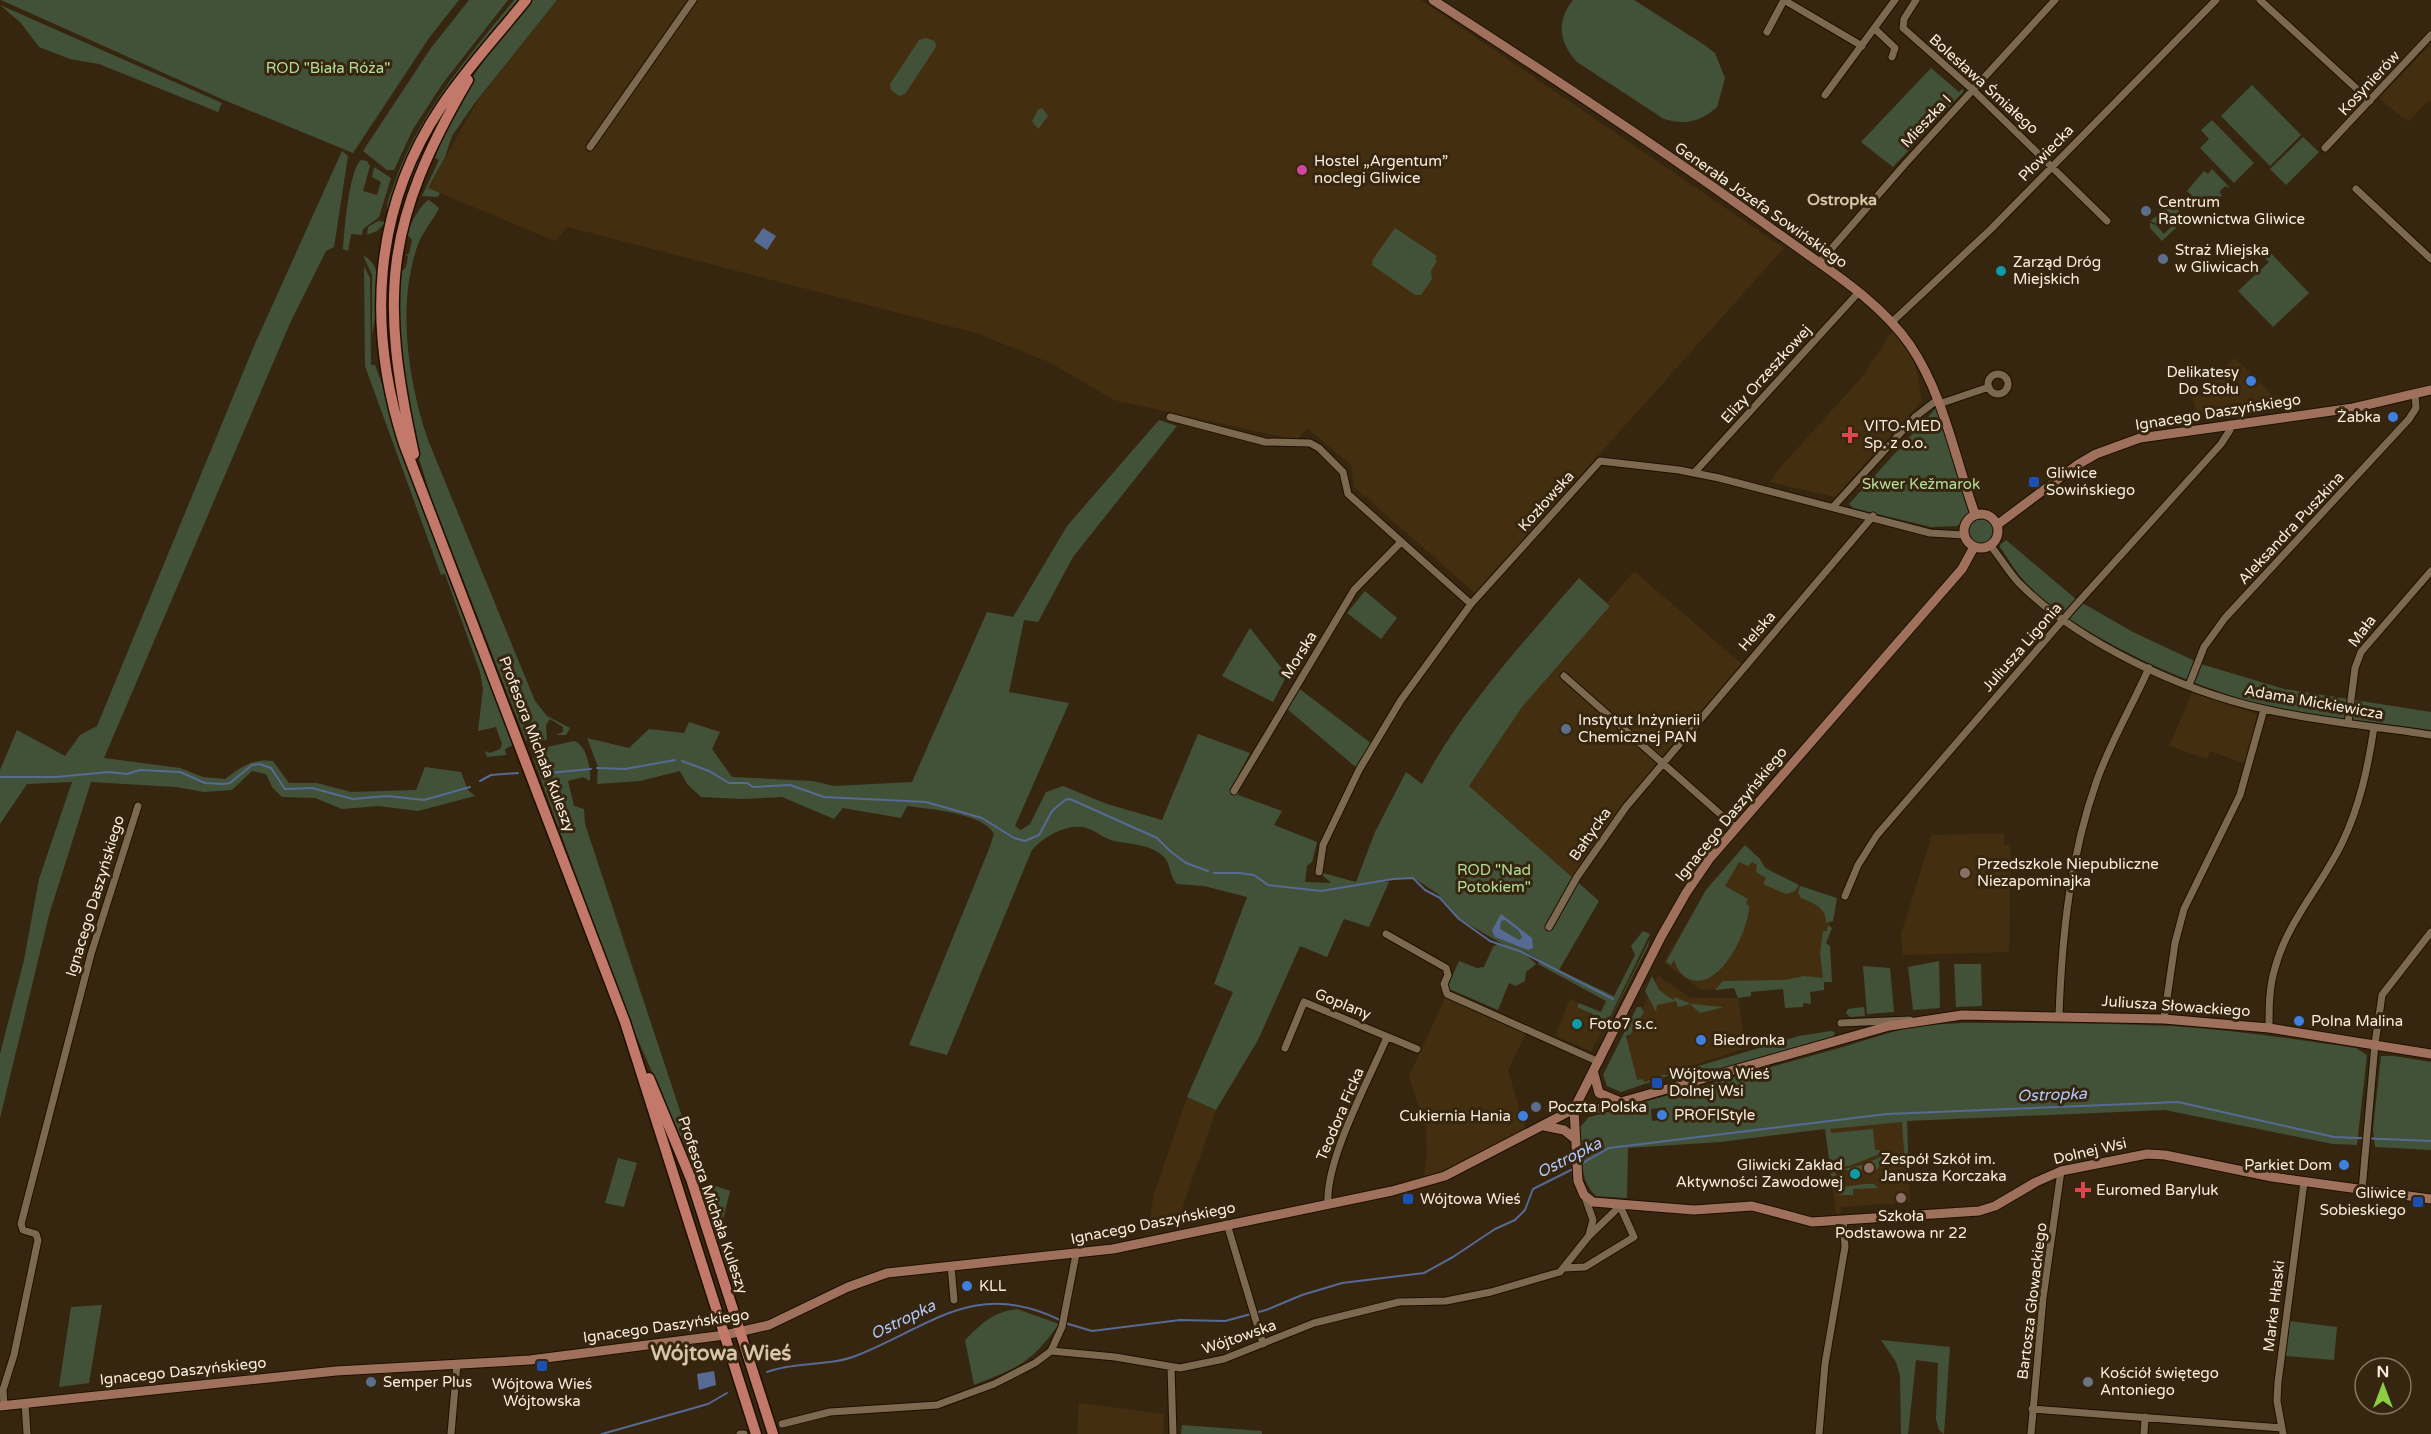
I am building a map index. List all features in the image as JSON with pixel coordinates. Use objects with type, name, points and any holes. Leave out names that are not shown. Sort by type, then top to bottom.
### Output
[{"type":"main road","name":"Profesora Michała Kuleszy","points":[[526,0],[481,56],[449,111],[419,174],[403,219],[394,265],[392,316],[397,369],[419,477],[626,1022],[681,1151],[773,1434]]},
{"type":"main road","name":"Generała Józefa Sowińskiego","points":[[1433,0],[1728,197],[1819,263],[1892,322],[1919,359],[1938,402],[1976,514]]},
{"type":"main road","name":"Ignacego Daszyńskiego","points":[[1997,525],[2077,465],[2112,447],[2162,433],[2353,408],[2431,390]]},
{"type":"main road","points":[[1976,514],[1987,515],[1997,525],[1997,536],[1990,545],[1974,547],[1964,535],[1965,524],[1976,514]]},
{"type":"main road","name":"Ignacego Daszyńskiego","points":[[2,1405],[336,1371],[539,1359],[741,1333],[787,1317],[864,1280],[887,1273],[1076,1254],[1399,1190],[1433,1180],[1486,1157],[1575,1109],[1660,937],[1686,893],[1736,828],[1962,569],[1974,547]]},
{"type":"main road","name":"Juliusza Słowackiego","points":[[1575,1109],[1593,1110],[1918,1020],[1962,1015],[2059,1015],[2164,1019],[2269,1028],[2431,1054]]},
{"type":"main road","name":"Profesora Michała Kuleszy","points":[[626,1022],[756,1434]]},
{"type":"main road","points":[[1594,1073],[1599,1093],[1620,1102]]},
{"type":"main road","points":[[1575,1109],[1576,1174],[1584,1195]]},
{"type":"main road","name":"Juliusza Słowackiego","points":[[1575,1124],[1593,1110]]},
{"type":"main road","points":[[1544,1126],[1564,1130],[1574,1138]]},
{"type":"main road","name":"Dolnej Wsi","points":[[1584,1195],[1593,1202],[1620,1206],[1694,1210],[1752,1206],[1802,1221],[1979,1211],[1995,1206],[2036,1182],[2061,1171],[2147,1154],[2165,1155],[2241,1172],[2304,1182],[2431,1199]]},
{"type":"street","points":[[590,147],[693,0]]},
{"type":"street","points":[[1767,32],[1784,0],[1862,46]]},
{"type":"street","points":[[1825,95],[1862,46],[1880,16],[1884,15],[1895,0]]},
{"type":"street","name":"Bolesława Śmiałego","points":[[1916,0],[1904,19],[1903,28],[1908,34],[1973,90],[2107,221]]},
{"type":"street","name":"Mieszka I","points":[[1819,263],[2055,0]]},
{"type":"street","name":"Płowiecka","points":[[1892,322],[2053,166],[2216,0]]},
{"type":"street","points":[[2260,0],[2370,101]]},
{"type":"street","points":[[1875,27],[1895,48],[1892,57]]},
{"type":"street","name":"Kosynierów","points":[[2325,148],[2431,35]]},
{"type":"street","points":[[2356,189],[2431,259]]},
{"type":"street","name":"Elizy Orzeszkowej","points":[[1694,473],[1858,293]]},
{"type":"street","points":[[1833,507],[1915,417],[1938,402],[1989,387]]},
{"type":"street","name":"Aleksandra Puszkina","points":[[2189,685],[2211,636],[2409,419],[2416,408],[2415,394]]},
{"type":"street","points":[[1170,417],[1254,440],[1310,443],[1319,448],[1343,472],[1348,494],[1400,543],[1471,604]]},
{"type":"street","name":"Juliusza Ligonia","points":[[1845,896],[1862,858],[1877,835],[2221,444],[2230,430],[2230,424]]},
{"type":"street","name":"Kozłowska","points":[[1318,872],[1323,844],[1372,744],[1401,700],[1471,604],[1600,461],[1694,473],[1873,516],[1930,533],[1964,535]]},
{"type":"street","name":"Helska","points":[[1662,763],[1873,516]]},
{"type":"street","name":"Morska","points":[[1234,791],[1354,590],[1400,543]]},
{"type":"street","name":"Adama Mickiewicza","points":[[1990,545],[2016,580],[2065,619],[2149,668],[2189,685],[2264,709],[2431,735]]},
{"type":"street","name":"Mała","points":[[2348,723],[2355,668],[2361,652],[2431,571]]},
{"type":"street","points":[[2059,1015],[2066,911],[2078,850],[2101,769],[2149,668]]},
{"type":"street","points":[[1564,676],[1736,828]]},
{"type":"street","points":[[2164,1019],[2173,951],[2184,909],[2240,795],[2264,709]]},
{"type":"street","points":[[2269,1028],[2271,983],[2280,952],[2347,833],[2366,774],[2373,727]]},
{"type":"street","name":"Bałtycka","points":[[1549,927],[1577,877],[1626,807],[1662,763]]},
{"type":"street","name":"Ignacego Daszyńskiego","points":[[2,1405],[3,1390],[14,1355],[38,1240],[36,1234],[23,1230],[21,1224],[91,954],[138,806]]},
{"type":"street","points":[[2362,1190],[2366,1128],[2380,1005],[2386,987],[2431,932]]},
{"type":"street","points":[[1386,934],[1446,968],[1448,975],[1444,984],[1447,994],[1599,1062]]},
{"type":"street","name":"Goplany","points":[[1285,1048],[1304,1002],[1417,1049]]},
{"type":"street","name":"Juliusza Słowackiego","points":[[1841,1023],[1918,1020]]},
{"type":"street","name":"Teodora Ficka","points":[[1328,1204],[1327,1190],[1332,1167],[1387,1037]]},
{"type":"street","name":"Bartosza Głowackiego","points":[[2031,1434],[2043,1298],[2061,1171]]},
{"type":"street","name":"Marka Hłaski","points":[[2282,1431],[2277,1401],[2278,1382],[2304,1182]]},
{"type":"street","points":[[1584,1195],[1593,1220],[1588,1237]]},
{"type":"street","points":[[1564,1268],[1585,1267],[1634,1237],[1620,1206]]},
{"type":"street","name":"Wójtowska","points":[[1051,1351],[1115,1357],[1171,1367],[1200,1365],[1224,1359],[1314,1323],[1399,1302],[1446,1301],[1491,1292],[1555,1275],[1564,1268],[1588,1237],[1620,1206]]},
{"type":"street","points":[[1820,1434],[1825,1364],[1845,1247],[1843,1220]]},
{"type":"street","points":[[1227,1224],[1263,1344]]},
{"type":"street","points":[[782,1424],[830,1412],[937,1405],[994,1384],[1035,1363],[1051,1351],[1062,1327],[1076,1254]]},
{"type":"street","points":[[951,1266],[954,1300]]},
{"type":"street","points":[[451,1432],[457,1364]]},
{"type":"street","points":[[1171,1367],[1173,1434]]},
{"type":"street","points":[[25,1403],[27,1434]]},
{"type":"street","points":[[2032,1409],[2145,1417],[2282,1431]]},
{"type":"street","points":[[2144,1434],[2145,1417]]},
{"type":"shaded area","points":[[557,0],[1421,0],[1784,248],[1475,593],[1354,487],[1351,465],[1307,428],[1297,440],[1114,400],[1049,362],[976,333],[568,227],[555,241],[428,188],[478,100]]},
{"type":"shaded area","points":[[2431,44],[2431,101],[2429,100],[2408,122],[2379,98]]},
{"type":"shaded area","name":"VITO-MED Sp. z o.o.","points":[[1894,329],[1915,362],[1922,401],[1835,497],[1770,482],[1778,470],[1861,378]]},
{"type":"shaded area","points":[[2235,358],[2281,404],[2198,414],[2192,398]]},
{"type":"shaded area","points":[[1634,571],[1742,664],[1654,766],[1573,878],[1469,786],[1522,707],[1610,606],[1607,603]]},
{"type":"shaded area","points":[[2192,693],[2257,714],[2246,764],[2210,751],[2207,759],[2169,746]]},
{"type":"shaded area","points":[[2004,833],[2004,845],[2011,845],[2009,952],[1903,955],[1901,934],[1932,835]]},
{"type":"shaded area","points":[[1745,845],[1770,871],[1800,886],[1834,898],[1825,948],[1828,982],[1701,990],[1664,962],[1706,890]]},
{"type":"shaded area","points":[[1658,976],[1691,998],[1738,998],[1746,1048],[1628,1087],[1610,1075]]},
{"type":"shaded area","points":[[1447,994],[1528,1029],[1508,1070],[1527,1135],[1423,1184],[1427,1153],[1426,1129],[1409,1076]]},
{"type":"shaded area","points":[[1570,999],[1610,1016],[1591,1051],[1555,1036]]},
{"type":"shaded area","points":[[1187,1097],[1216,1110],[1183,1206],[1181,1225],[1148,1232],[1154,1194]]},
{"type":"shaded area","name":"Zespół Szkół im. Janusza Korczaka","points":[[1905,1121],[1910,1202],[1841,1207],[1841,1213],[1836,1214],[1826,1129]]},
{"type":"shaded area","points":[[1079,1403],[1164,1414],[1163,1434],[1077,1434]]},
{"type":"green space","name":"ROD \"Biała Róża\"","points":[[1,0],[459,0],[429,38],[353,153],[224,100]]},
{"type":"green space","points":[[469,0],[508,0],[443,83],[413,129],[394,170],[387,170],[363,151],[431,48]]},
{"type":"green space","points":[[514,0],[521,0],[454,84],[390,214],[388,213],[388,200],[403,161],[429,111],[461,66]]},
{"type":"green space","points":[[532,0],[557,0],[474,104],[452,136],[445,157],[428,188],[440,193],[438,197],[422,196],[439,160],[435,158],[453,109],[484,60]]},
{"type":"green space","points":[[1573,0],[1634,0],[1703,44],[1715,53],[1725,78],[1717,107],[1705,116],[1692,121],[1679,122],[1664,119],[1577,62],[1566,47],[1562,32],[1564,16]]},
{"type":"green space","points":[[0,5],[222,103],[218,112],[99,64],[70,59],[39,47],[21,23]]},
{"type":"green space","points":[[926,38],[935,41],[936,47],[905,94],[899,96],[891,90],[890,84],[919,40]]},
{"type":"green space","points":[[1931,68],[1959,92],[1962,89],[1964,91],[1893,167],[1861,142]]},
{"type":"green space","points":[[2252,85],[2301,135],[2270,166],[2221,116]]},
{"type":"green space","points":[[453,97],[423,155],[399,216],[416,165]]},
{"type":"green space","points":[[1042,108],[1048,116],[1038,129],[1032,121],[1038,110]]},
{"type":"green space","points":[[2212,120],[2254,163],[2234,183],[2200,148],[2209,139],[2201,130]]},
{"type":"green space","points":[[2303,137],[2319,152],[2286,185],[2270,169]]},
{"type":"green space","points":[[342,151],[348,156],[334,247],[326,251],[291,321],[104,758],[180,768],[203,777],[225,779],[242,767],[266,760],[273,761],[289,783],[317,783],[351,792],[416,790],[425,767],[461,772],[468,790],[475,796],[418,811],[379,806],[342,809],[315,798],[282,797],[272,787],[266,774],[252,771],[232,790],[204,792],[176,787],[91,782],[49,915],[0,1118],[0,1054],[24,960],[39,879],[72,782],[27,784],[0,824],[0,770],[17,730],[65,756],[80,735],[97,726],[254,346]]},
{"type":"green space","points":[[361,160],[367,161],[370,166],[363,191],[377,195],[381,182],[372,177],[374,167],[391,178],[379,217],[363,229],[362,235],[351,234],[348,251],[343,249],[348,202],[353,175]]},
{"type":"green space","points":[[2212,169],[2230,188],[2225,186],[2219,192],[2222,195],[2215,202],[2197,200],[2187,191],[2204,171],[2208,174]]},
{"type":"green space","points":[[429,200],[439,208],[417,247],[407,294],[406,319],[410,369],[428,440],[535,701],[547,716],[570,728],[566,735],[556,735],[563,732],[563,727],[550,719],[546,725],[547,739],[540,742],[537,737],[526,741],[431,497],[414,442],[394,327],[400,273],[406,267],[408,256],[405,254],[409,254],[412,240],[407,234],[419,210]]},
{"type":"green space","points":[[2172,204],[2182,214],[2181,223],[2162,241],[2150,228],[2150,223],[2156,225],[2164,234],[2172,226],[2164,218],[2157,224],[2150,221]]},
{"type":"green space","points":[[378,221],[386,222],[377,231],[367,235],[368,227]]},
{"type":"green space","points":[[1395,228],[1437,256],[1435,259],[1437,261],[1431,271],[1432,279],[1421,295],[1415,295],[1372,265],[1373,259]]},
{"type":"green space","points":[[2262,244],[2309,293],[2273,327],[2238,291],[2269,262],[2256,249]]},
{"type":"green space","points":[[363,255],[376,270],[378,280],[372,335],[372,275]]},
{"type":"green space","points":[[364,266],[370,278],[371,365],[375,365],[513,745],[505,749],[506,755],[487,757],[485,751],[490,753],[500,749],[502,744],[496,727],[478,731],[483,689],[480,672],[445,574],[441,575],[365,366]]},
{"type":"green space","name":"Skwer Kežmarok","points":[[1936,408],[1972,514],[1957,526],[1931,527],[1853,508],[1849,504]]},
{"type":"green space","name":"ROD \"Nad Potokiem\"","points":[[1159,420],[1177,426],[1073,557],[1038,622],[1024,620],[1009,692],[1069,703],[1015,826],[1021,830],[1030,824],[1046,792],[1063,786],[1107,804],[1162,820],[1198,734],[1250,753],[1231,789],[1239,792],[1238,795],[1282,811],[1274,825],[1317,842],[1312,862],[1307,866],[1305,882],[1331,883],[1319,872],[1356,882],[1375,832],[1406,772],[1422,784],[1456,728],[1475,702],[1579,578],[1610,606],[1522,707],[1469,786],[1599,901],[1559,970],[1614,996],[1635,955],[1631,946],[1643,931],[1650,934],[1608,1021],[1577,1007],[1579,1003],[1601,1012],[1606,1001],[1538,964],[1540,960],[1521,950],[1536,964],[1526,972],[1525,981],[1516,986],[1509,983],[1498,1010],[1447,988],[1459,961],[1477,968],[1484,967],[1493,947],[1497,944],[1506,946],[1461,920],[1438,894],[1414,878],[1381,881],[1389,882],[1369,927],[1344,919],[1327,957],[1300,946],[1258,1040],[1216,1110],[1187,1097],[1233,992],[1214,984],[1247,897],[1204,886],[1177,884],[1166,859],[1158,852],[1140,845],[1110,840],[1089,829],[1074,827],[1049,836],[1031,852],[947,1055],[909,1045],[989,849],[994,834],[988,827],[979,821],[955,813],[907,806],[901,818],[843,808],[834,819],[782,797],[743,799],[701,797],[687,784],[680,771],[640,781],[597,784],[598,767],[587,738],[629,748],[649,729],[684,733],[689,722],[720,732],[712,749],[732,777],[812,781],[834,786],[912,782],[987,612],[1013,617],[1067,526]]},
{"type":"green space","points":[[1981,519],[1990,522],[1993,531],[1990,540],[1981,543],[1972,540],[1969,531],[1972,522]]},
{"type":"green space","points":[[2006,540],[2077,600],[2133,632],[2201,664],[2284,689],[2431,712],[2431,730],[2264,705],[2170,673],[2136,657],[2072,621],[2046,601],[2024,581],[2000,547]]},
{"type":"green space","points":[[1365,591],[1397,618],[1381,639],[1347,613]]},
{"type":"green space","points":[[1250,628],[1287,675],[1273,702],[1222,676]]},
{"type":"green space","points":[[1297,687],[1372,744],[1359,770],[1286,708]]},
{"type":"green space","points":[[574,741],[585,752],[589,764],[590,781],[583,777],[568,781],[574,806],[584,809],[585,824],[703,1180],[697,1183],[682,1140],[630,1022],[533,758],[545,753],[543,748]]},
{"type":"green space","points":[[1745,845],[1760,859],[1765,868],[1799,885],[1795,891],[1786,894],[1763,884],[1766,878],[1756,872],[1757,865],[1752,862],[1748,866],[1739,862],[1725,886],[1748,899],[1746,904],[1749,906],[1748,916],[1739,942],[1732,955],[1714,975],[1703,980],[1688,979],[1680,972],[1674,960],[1671,965],[1666,962],[1706,890]]},
{"type":"green space","points":[[1800,886],[1837,898],[1833,921],[1826,923],[1822,910],[1801,898],[1798,892]]},
{"type":"green space","points":[[1828,925],[1832,928],[1826,943],[1830,946],[1832,982],[1824,982],[1824,990],[1810,992],[1811,1004],[1803,1003],[1803,1007],[1785,1008],[1783,989],[1751,992],[1751,996],[1738,998],[1734,988],[1715,990],[1723,981],[1785,980],[1804,976],[1823,978],[1820,953],[1823,931],[1827,931]]},
{"type":"green space","points":[[1650,939],[1648,946],[1593,1053]]},
{"type":"green space","points":[[1939,961],[1940,1008],[1913,1010],[1908,967]]},
{"type":"green space","points":[[1954,964],[1981,964],[1982,1006],[1956,1007]]},
{"type":"green space","points":[[1863,966],[1890,968],[1894,1012],[1867,1014]]},
{"type":"green space","points":[[1652,976],[1659,990],[1673,1000],[1675,997],[1691,1004],[1724,1007],[1700,1013],[1690,1004],[1678,1007],[1676,1001],[1657,1005],[1656,1012],[1645,991]]},
{"type":"green space","points":[[1637,1007],[1641,1007],[1644,1013],[1633,1026],[1631,1034],[1626,1036],[1637,1080],[1642,1079],[1645,1082],[1662,1075],[1671,1075],[1621,1092],[1607,1086],[1603,1075]]},
{"type":"green space","points":[[1864,1007],[1865,1016],[1850,1017],[1846,1013],[1848,1009]]},
{"type":"green space","points":[[1962,1023],[2171,1026],[2241,1032],[2356,1048],[2367,1055],[2357,1145],[2333,1144],[2165,1110],[1907,1121],[1909,1178],[1906,1177],[1902,1122],[1830,1129],[1831,1133],[1873,1129],[1875,1150],[1882,1150],[1882,1153],[1849,1166],[1835,1166],[1836,1181],[1832,1181],[1825,1129],[1720,1142],[1628,1148],[1627,1198],[1596,1196],[1590,1189],[1583,1172],[1580,1127],[1589,1117],[1912,1026]],"holes":[[[1666,1107],[1667,1119],[1652,1121],[1651,1109]]]},
{"type":"green space","points":[[1835,1032],[1833,1037],[1715,1071],[1695,1067],[1799,1036]]},
{"type":"green space","points":[[2381,1056],[2431,1062],[2431,1150],[2375,1147],[2373,1129]]},
{"type":"green space","points":[[1883,1156],[1883,1161],[1877,1170],[1839,1170],[1862,1165]]},
{"type":"green space","points":[[618,1158],[637,1163],[624,1207],[605,1203]]},
{"type":"green space","points":[[710,1184],[730,1191],[722,1224]]},
{"type":"green space","points":[[1874,1184],[1878,1188],[1853,1189],[1853,1195],[1839,1195],[1843,1187]]},
{"type":"green space","points":[[102,1305],[89,1383],[59,1387],[71,1307]]},
{"type":"green space","points":[[1017,1309],[1059,1324],[1040,1348],[1022,1363],[974,1385],[965,1340],[988,1319]]},
{"type":"green space","points":[[2289,1321],[2337,1327],[2334,1360],[2285,1356]]},
{"type":"green space","points":[[1881,1340],[1950,1347],[1944,1434],[1939,1430],[1936,1419],[1938,1363],[1916,1360],[1908,1434],[1901,1434],[1900,1376],[1896,1362]]},
{"type":"green space","points":[[1182,1425],[1262,1431],[1262,1434],[1181,1434]]},
{"type":"water","points":[[763,228],[776,236],[767,250],[754,241]]},
{"type":"water","points":[[1501,914],[1532,938],[1533,948],[1528,950],[1495,937],[1492,930]],"holes":[[[1505,920],[1519,931],[1522,938],[1519,940],[1500,929],[1501,921]]]},
{"type":"water","points":[[714,1371],[716,1385],[699,1390],[697,1374]]},
{"type":"waterway","points":[[597,768],[625,769],[675,760]]},
{"type":"waterway","points":[[682,761],[709,771],[729,783],[747,783],[753,787],[790,785],[824,797],[926,802],[982,818],[1014,838],[1025,841],[1039,835],[1052,811],[1065,800],[1070,799],[1157,838],[1186,863],[1208,871]]},
{"type":"waterway","points":[[0,777],[56,777],[109,772],[127,774],[140,770],[180,772],[205,783],[223,784],[230,783],[252,765],[259,764],[271,768],[285,789],[312,788],[353,799],[387,796],[424,800],[470,787]]},
{"type":"waterway","points":[[549,773],[591,769]]},
{"type":"waterway","points":[[480,781],[491,775],[518,773]]},
{"type":"waterway","points":[[1214,873],[1254,875],[1268,885],[1321,891],[1393,879],[1413,878],[1425,890],[1440,898],[1459,919],[1490,941],[1522,952],[1613,999]]},
{"type":"waterway","name":"Ostropka","points":[[1581,1164],[1609,1148],[1887,1114],[2178,1102],[2334,1137],[2431,1141]]},
{"type":"waterway","name":"Ostropka","points":[[1065,1323],[1092,1331],[1180,1320],[1225,1321],[1266,1310],[1302,1295],[1342,1283],[1424,1273],[1495,1229],[1515,1220],[1525,1210],[1533,1189],[1573,1169]]},
{"type":"waterway","name":"Ostropka","points":[[767,1372],[789,1366],[847,1359],[932,1320],[979,1305],[1003,1304],[1030,1309],[1060,1320]]},
{"type":"waterway","name":"Ostropka","points":[[602,1434],[708,1404],[727,1393]]},
{"type":"place","name":"Hostel „Argentum” noclegi Gliwice","points":[[1302,170]]},
{"type":"place","name":"Centrum Ratownictwa Gliwice","points":[[2146,211]]},
{"type":"place","name":"Straż Miejska w Gliwicach","points":[[2163,259]]},
{"type":"place","name":"Zarząd Dróg Miejskich","points":[[2001,271]]},
{"type":"place","name":"Delikatesy Do Stołu","points":[[2251,381]]},
{"type":"place","name":"Żabka","points":[[2393,417]]},
{"type":"place","name":"VITO-MED Sp. z o.o.","points":[[1850,435]]},
{"type":"place","name":"Gliwice Sowińskiego","points":[[2034,482]]},
{"type":"place","name":"Instytut Inżynierii Chemicznej PAN","points":[[1566,729]]},
{"type":"place","name":"Przedszkole Niepubliczne Niezapominajka","points":[[1965,873]]},
{"type":"place","name":"Polna Malina","points":[[2299,1021]]},
{"type":"place","name":"Foto7 s.c.","points":[[1577,1024]]},
{"type":"place","name":"Biedronka","points":[[1701,1040]]},
{"type":"place","name":"Wójtowa Wieś Dolnej Wsi","points":[[1657,1083]]},
{"type":"place","name":"Poczta Polska","points":[[1536,1107]]},
{"type":"place","name":"PROFIStyle","points":[[1662,1115]]},
{"type":"place","name":"Cukiernia Hania","points":[[1523,1116]]},
{"type":"place","name":"Parkiet Dom","points":[[2344,1165]]},
{"type":"place","name":"Zespół Szkół im. Janusza Korczaka","points":[[1869,1168]]},
{"type":"place","name":"Gliwicki Zakład Aktywności Zawodowej","points":[[1855,1174]]},
{"type":"place","name":"Euromed Baryluk","points":[[2083,1190]]},
{"type":"place","name":"Szkoła Podstawowa nr 22","points":[[1901,1198]]},
{"type":"place","name":"Wójtowa Wieś","points":[[1408,1199]]},
{"type":"place","name":"Gliwice Sobieskiego","points":[[2418,1202]]},
{"type":"place","name":"KLL","points":[[967,1286]]},
{"type":"place","name":"Wójtowa Wieś Wójtowska","points":[[542,1366]]},
{"type":"place","name":"Semper Plus","points":[[371,1382]]},
{"type":"place","name":"Kościół świętego Antoniego","points":[[2088,1382]]},
{"type":"district","name":"Ostropka","points":[[1842,200]]},
{"type":"district","name":"Wójtowa Wieś","points":[[721,1353]]}]
